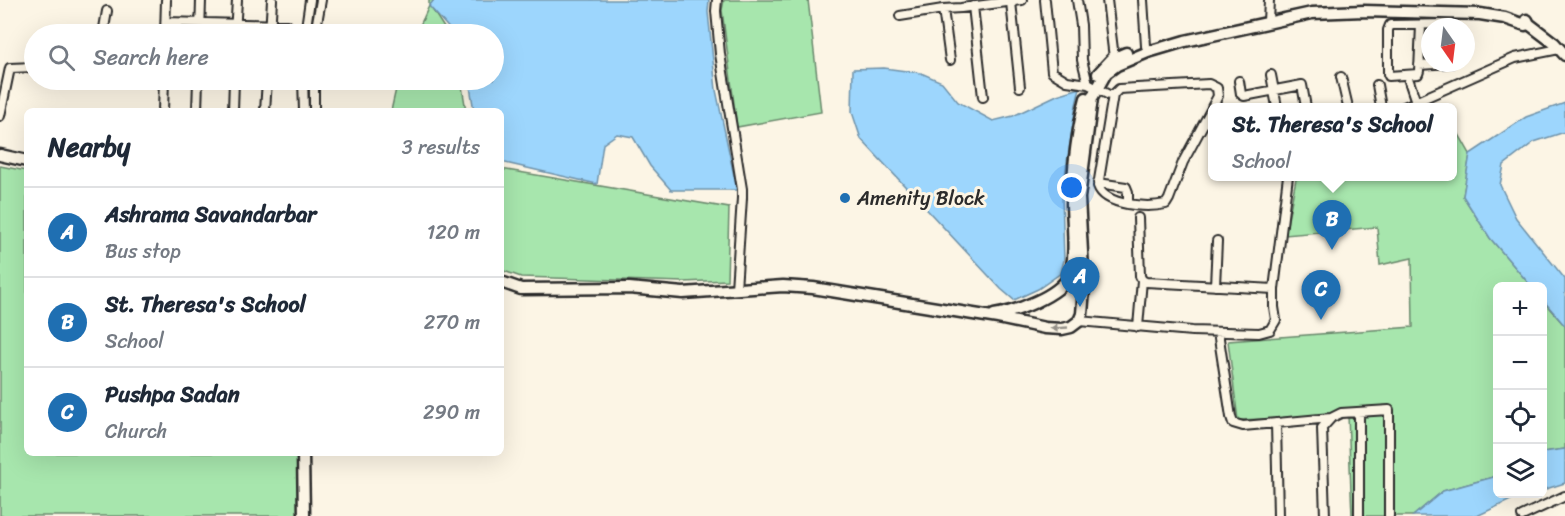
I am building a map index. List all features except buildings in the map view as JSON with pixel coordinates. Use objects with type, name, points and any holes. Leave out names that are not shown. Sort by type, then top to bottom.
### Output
[{"type":"main road","points":[[985,316],[1035,303],[1053,292],[1069,278],[1073,259],[1073,178],[1081,117],[1092,86],[1104,66],[1114,58],[1185,34],[1268,19],[1377,6],[1471,7],[1503,10],[1527,19],[1529,24],[1562,52]]},
{"type":"main road","points":[[1377,6],[1421,12],[1480,14],[1529,24]]},
{"type":"main road","points":[[504,283],[521,289],[629,288],[683,293],[783,286],[813,288],[1046,328],[1071,327],[1079,321],[1083,314],[1084,288],[1079,198],[1092,86],[1106,73],[1148,51],[1268,19]]},
{"type":"main road","points":[[0,155],[24,160]]},
{"type":"main road","points":[[303,456],[304,516]]},
{"type":"street","points":[[166,0],[166,22],[236,24],[237,0]]},
{"type":"street","points":[[200,23],[201,0]]},
{"type":"street","points":[[270,24],[272,0]]},
{"type":"street","points":[[306,24],[310,0]]},
{"type":"street","points":[[317,24],[321,0]]},
{"type":"street","points":[[717,0],[720,54],[742,189],[735,289]]},
{"type":"street","points":[[900,16],[961,4],[973,6],[1022,0]]},
{"type":"street","points":[[1045,0],[1052,72],[1067,81],[1092,86],[1113,95]]},
{"type":"street","points":[[1077,0],[1081,25],[1082,60],[1092,86]]},
{"type":"street","points":[[1107,0],[1114,58]]},
{"type":"street","points":[[1143,0],[1146,46]]},
{"type":"street","points":[[1268,19],[1269,0]]},
{"type":"street","points":[[1011,2],[1020,87]]},
{"type":"street","points":[[973,6],[983,97]]},
{"type":"street","points":[[943,9],[950,60]]},
{"type":"street","points":[[105,24],[107,11]]},
{"type":"street","points":[[1421,12],[1421,18]]},
{"type":"street","points":[[1390,25],[1421,25],[1419,65],[1418,74],[1389,76],[1388,27],[1390,25]]},
{"type":"street","points":[[1409,81],[1416,102],[1515,58],[1562,52]]},
{"type":"street","points":[[0,116],[10,68],[24,67]]},
{"type":"street","points":[[1271,75],[1276,103]]},
{"type":"street","points":[[1341,77],[1346,103]]},
{"type":"street","points":[[1239,81],[1241,94],[1244,96],[1302,86],[1305,103]]},
{"type":"street","points":[[1208,115],[1183,162],[1166,204],[1158,206],[1128,204],[1105,196],[1100,191],[1098,183],[1113,95],[1119,89],[1209,84],[1217,88],[1218,96],[1214,103]]},
{"type":"street","points":[[1377,85],[1380,103]]},
{"type":"street","points":[[163,108],[164,90]]},
{"type":"street","points":[[197,108],[198,90]]},
{"type":"street","points":[[233,108],[234,90]]},
{"type":"street","points":[[265,108],[266,90]]},
{"type":"street","points":[[303,90],[304,108]]},
{"type":"street","points":[[314,90],[314,108]]},
{"type":"street","points":[[1079,321],[1218,332],[1259,333],[1270,330],[1276,320],[1274,289],[1288,181]]},
{"type":"street","points":[[1098,183],[1126,187],[1128,204]]},
{"type":"street","points":[[1138,218],[1142,280],[1138,327]]},
{"type":"street","points":[[1215,286],[1217,241]]},
{"type":"street","points":[[1142,280],[1151,284],[1274,289]]},
{"type":"street","points":[[1218,332],[1233,423],[1243,426],[1331,418],[1341,413],[1389,410],[1389,516]]},
{"type":"street","points":[[1359,412],[1359,516]]},
{"type":"street","points":[[1325,516],[1322,428],[1331,418]]},
{"type":"street","points":[[1276,423],[1278,516]]},
{"type":"street","points":[[1522,516],[1565,496]]},
{"type":"green space","points":[[429,0],[434,0],[430,6],[442,24],[421,24],[429,6]]},
{"type":"green space","points":[[724,0],[808,0],[821,112],[737,127],[722,10]]},
{"type":"green space","points":[[396,90],[463,90],[466,108],[392,108]]},
{"type":"green space","points":[[1457,131],[1470,154],[1463,196],[1490,238],[1528,282],[1493,282],[1493,477],[1443,491],[1413,516],[1352,516],[1348,415],[1238,420],[1228,341],[1413,327],[1412,258],[1380,265],[1377,227],[1285,235],[1296,181],[1457,181]]},
{"type":"green space","points":[[0,166],[24,170],[24,456],[297,456],[298,516],[0,516]]},
{"type":"green space","points":[[504,170],[729,208],[727,280],[684,282],[521,277],[504,271]]},
{"type":"green space","points":[[1547,306],[1565,326],[1565,449],[1547,451]]},
{"type":"water","points":[[434,0],[709,0],[708,12],[716,90],[737,190],[671,190],[650,166],[633,137],[617,134],[603,144],[597,184],[504,163],[504,108],[474,108],[471,90],[504,90],[504,24],[445,24],[429,6]]},
{"type":"water","points":[[884,68],[921,73],[942,82],[958,102],[993,121],[1013,116],[1057,95],[1080,88],[1062,194],[1064,260],[1061,273],[1038,289],[1014,300],[1001,289],[861,139],[852,112],[853,69]]},
{"type":"water","points":[[1565,103],[1565,132],[1534,142],[1504,165],[1500,185],[1516,218],[1565,279],[1565,326],[1547,305],[1547,282],[1528,282],[1490,238],[1463,196],[1470,154],[1526,117]]},
{"type":"water","points":[[1565,449],[1565,483],[1547,489],[1547,451]]},
{"type":"water","points":[[1493,477],[1493,498],[1515,498],[1477,516],[1413,516],[1443,491]]},
{"type":"place","name":"Amenity Block","points":[[845,198]]},
{"type":"place","name":"St. Theresa's School","points":[[1332,250]]},
{"type":"place","name":"Ashrama Savandarbar","points":[[1080,307]]},
{"type":"place","name":"Pushpa Sadan","points":[[1321,320]]}]
